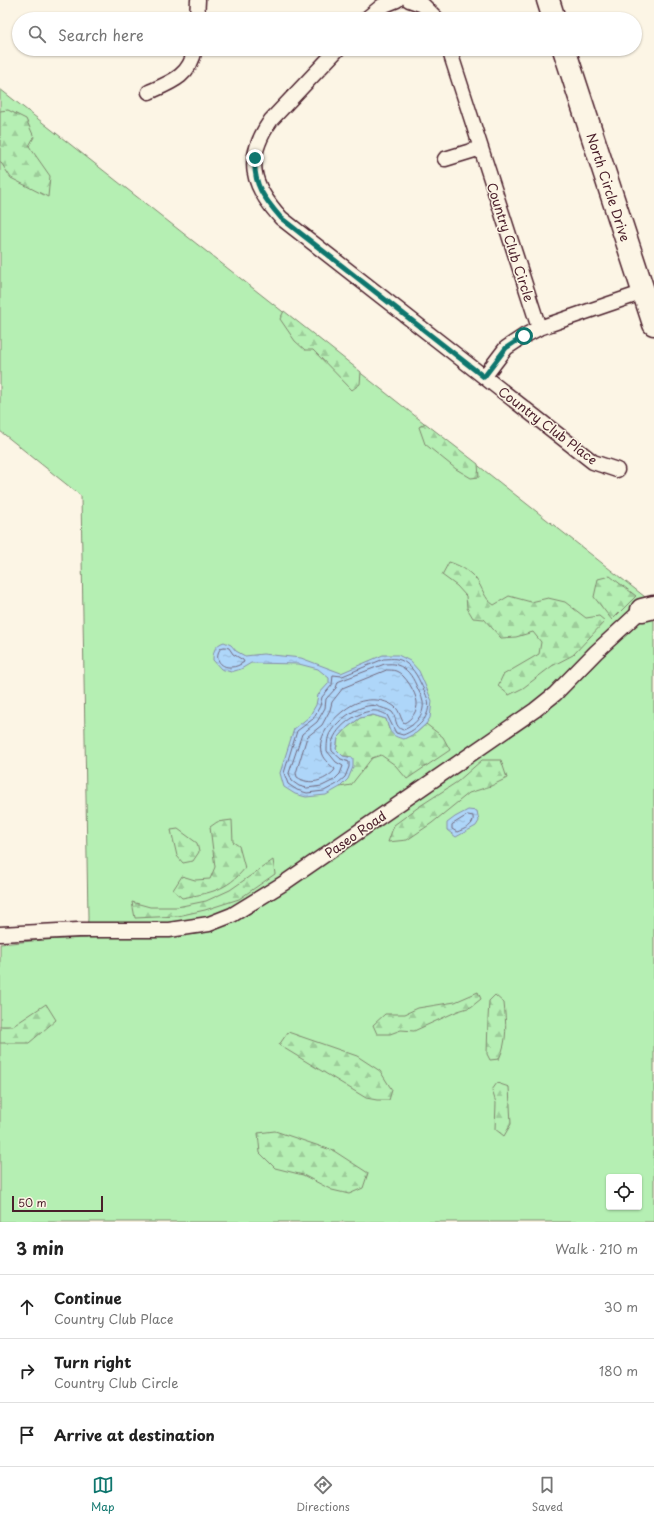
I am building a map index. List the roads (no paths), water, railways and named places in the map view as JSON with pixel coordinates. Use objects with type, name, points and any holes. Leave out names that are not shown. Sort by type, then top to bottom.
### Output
[{"type":"main road","points":[[548,0],[552,12]]},
{"type":"main road","name":"North Circle Drive","points":[[566,56],[654,324]]},
{"type":"street","points":[[197,12],[198,0]]},
{"type":"street","points":[[375,12],[382,6],[397,0]]},
{"type":"street","points":[[412,0],[423,5],[430,12]]},
{"type":"street","points":[[149,92],[175,81],[188,67],[194,56]]},
{"type":"street","points":[[331,56],[271,120],[263,132],[255,158],[254,172],[257,183],[270,205],[281,218],[484,377],[506,348],[539,328],[644,292]]},
{"type":"street","name":"Country Club Circle","points":[[451,56],[539,328]]},
{"type":"street","points":[[445,159],[481,148]]},
{"type":"street","name":"Country Club Place","points":[[484,377],[593,462],[617,470]]},
{"type":"street","name":"Paseo Road","points":[[0,934],[78,930],[169,930],[209,924],[232,915],[284,883],[535,710],[555,694],[596,652],[650,605]]},
{"type":"water","points":[[224,642],[231,645],[236,651],[245,656],[263,654],[301,658],[341,673],[383,655],[398,655],[410,661],[419,671],[432,701],[430,718],[416,733],[404,739],[391,733],[386,719],[373,715],[360,718],[348,727],[338,738],[336,749],[343,756],[353,758],[353,767],[348,779],[340,787],[326,795],[306,797],[295,794],[284,787],[280,773],[294,729],[309,717],[316,705],[318,695],[329,683],[329,678],[318,669],[299,664],[251,663],[241,669],[231,672],[221,669],[213,660],[213,657],[214,651],[221,643]]},
{"type":"water","points":[[468,810],[477,811],[479,821],[476,826],[456,837],[447,830],[447,823]]}]
